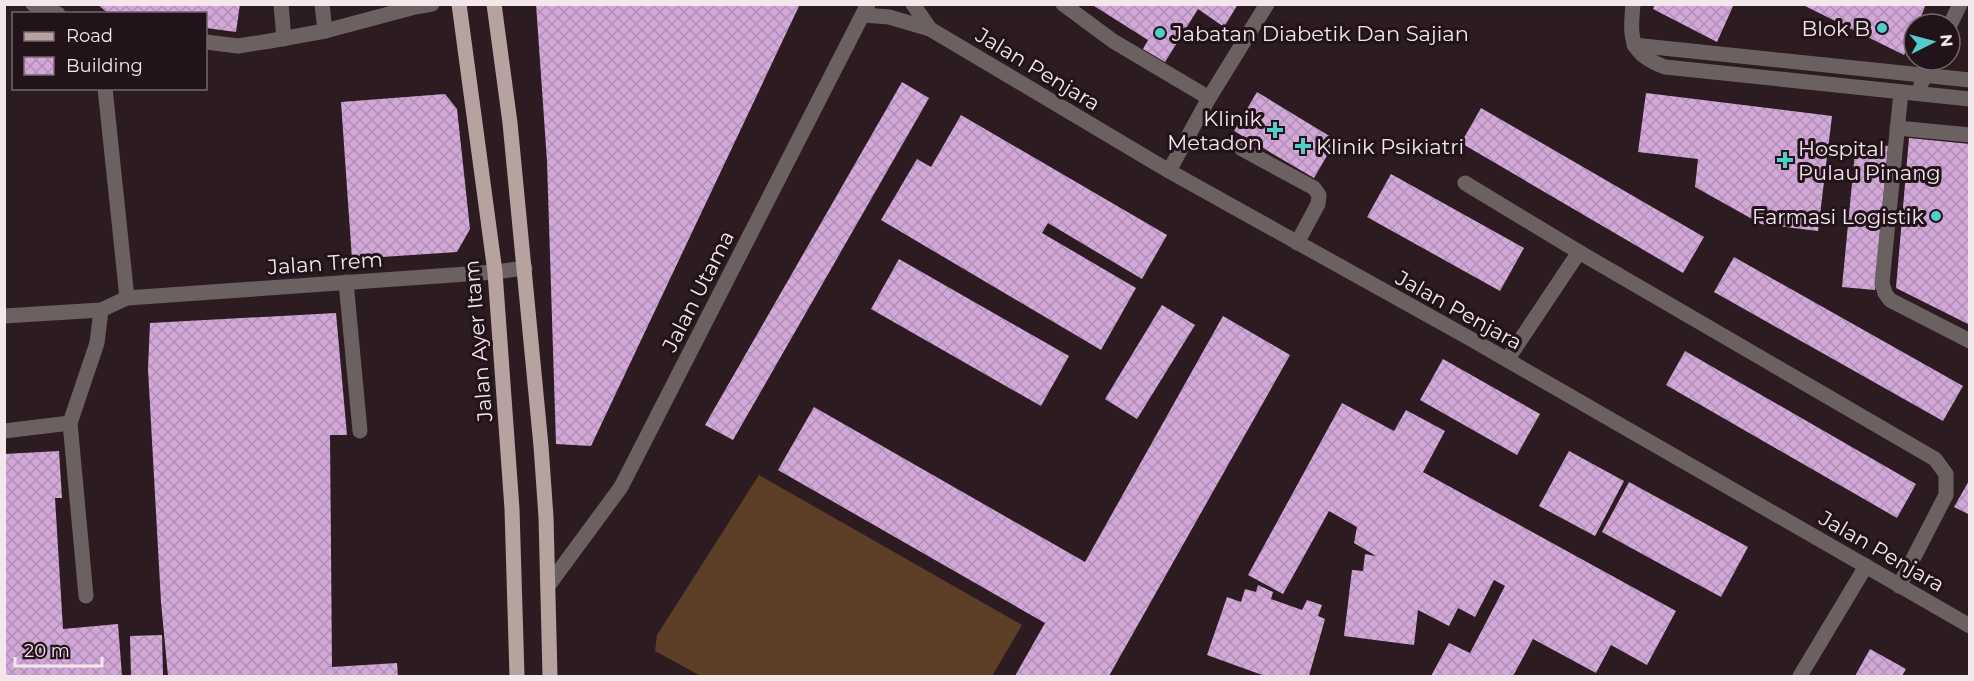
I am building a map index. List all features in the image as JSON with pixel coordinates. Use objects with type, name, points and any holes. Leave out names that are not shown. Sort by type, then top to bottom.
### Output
[{"type":"main road","name":"Jalan Ayer Itam","points":[[459,4],[495,272],[512,509],[517,676]]},
{"type":"main road","points":[[494,4],[510,123],[543,470],[550,676]]},
{"type":"street","points":[[33,4],[53,12]]},
{"type":"street","points":[[281,4],[284,39]]},
{"type":"street","points":[[322,4],[325,31]]},
{"type":"street","points":[[207,42],[238,46],[284,39],[325,31],[414,6],[432,4]]},
{"type":"street","name":"Jalan Penjara","points":[[913,4],[930,29]]},
{"type":"street","points":[[1064,4],[1113,41],[1209,98]]},
{"type":"street","points":[[1169,171],[1209,98],[1267,4]]},
{"type":"street","points":[[1633,4],[1631,29],[1634,45],[1650,62],[1665,67],[1970,99]]},
{"type":"street","name":"Jalan Penjara","points":[[866,10],[930,29],[1169,171],[1507,360],[1970,626]]},
{"type":"street","name":"Jalan Utama","points":[[548,586],[621,487],[866,10]]},
{"type":"street","points":[[1634,45],[1970,80]]},
{"type":"street","points":[[1927,72],[1908,93],[1897,128],[1882,282],[1890,300],[1970,341]]},
{"type":"street","points":[[4,316],[101,310],[127,298],[105,90]]},
{"type":"street","points":[[1897,128],[1970,135]]},
{"type":"street","points":[[1242,149],[1314,188],[1319,195],[1318,204],[1297,243]]},
{"type":"street","points":[[1465,183],[1578,252],[1935,459],[1946,474],[1946,495],[1899,586]]},
{"type":"street","points":[[1507,360],[1578,252]]},
{"type":"street","name":"Jalan Trem","points":[[127,298],[525,268]]},
{"type":"street","points":[[346,282],[360,431]]},
{"type":"street","points":[[86,596],[70,423],[97,343],[101,310]]},
{"type":"street","points":[[4,431],[70,423]]},
{"type":"street","points":[[1800,676],[1866,566]]},
{"type":"shaded area","points":[[759,475],[1022,625],[992,676],[701,676],[655,651],[657,635]]},
{"type":"building","points":[[97,4],[240,4],[236,32],[207,28],[207,12],[107,12]]},
{"type":"building","points":[[536,4],[800,4],[591,446],[556,444],[547,161]]},
{"type":"building","name":"Jabatan Diabetik Dan Sajian","points":[[1091,4],[1238,4],[1224,27],[1198,9],[1165,62],[1143,49],[1148,40]]},
{"type":"building","points":[[1655,4],[1734,4],[1717,42],[1653,9]]},
{"type":"building","name":"Blok B","points":[[1801,4],[1926,4],[1923,12],[1902,12],[1902,54]]},
{"type":"building","points":[[902,82],[929,98],[733,440],[705,425]]},
{"type":"building","points":[[1257,92],[1336,140],[1314,178],[1234,131]]},
{"type":"building","points":[[1646,93],[1832,116],[1818,231],[1761,224],[1695,187],[1698,159],[1638,152]]},
{"type":"building","points":[[445,94],[457,109],[470,229],[457,252],[352,259],[341,102]]},
{"type":"building","points":[[1481,108],[1704,237],[1683,273],[1461,143]]},
{"type":"building","points":[[961,115],[1167,235],[1142,279],[1048,223],[1042,233],[1136,288],[1101,350],[881,220],[917,159],[931,167]]},
{"type":"building","name":"Farmasi Logistik","points":[[1909,138],[1970,144],[1970,325],[1896,288]]},
{"type":"building","points":[[1856,142],[1888,146],[1875,290],[1842,287]]},
{"type":"building","points":[[1391,174],[1524,248],[1500,291],[1367,217]]},
{"type":"building","points":[[1734,257],[1963,386],[1943,421],[1714,292]]},
{"type":"building","points":[[899,259],[1069,356],[1041,406],[871,309]]},
{"type":"building","points":[[1162,305],[1195,325],[1137,419],[1105,399]]},
{"type":"building","points":[[336,313],[347,435],[330,435],[332,667],[397,663],[398,676],[168,676],[161,602],[148,369],[150,323]]},
{"type":"building","points":[[1223,316],[1290,355],[1109,676],[1015,676],[1045,623],[778,470],[814,407],[1085,562]]},
{"type":"building","points":[[1685,351],[1916,484],[1897,518],[1666,385]]},
{"type":"building","points":[[1443,359],[1540,414],[1517,455],[1420,400]]},
{"type":"building","points":[[1342,403],[1394,431],[1406,410],[1445,431],[1423,472],[1676,611],[1647,665],[1611,645],[1596,673],[1533,639],[1513,676],[1431,676],[1449,643],[1470,653],[1505,586],[1494,580],[1475,617],[1458,608],[1449,626],[1418,610],[1414,645],[1344,636],[1352,570],[1363,571],[1365,554],[1376,556],[1354,543],[1357,527],[1329,511],[1283,594],[1248,575]]},
{"type":"building","points":[[59,451],[62,498],[55,498],[63,629],[118,624],[122,676],[4,676],[4,454]]},
{"type":"building","points":[[1569,451],[1624,481],[1595,536],[1539,506]]},
{"type":"building","points":[[1970,479],[1970,515],[1954,507]]},
{"type":"building","points":[[1629,482],[1748,547],[1721,597],[1602,532]]},
{"type":"building","points":[[1258,585],[1273,592],[1271,599],[1302,610],[1307,600],[1322,605],[1318,616],[1325,619],[1309,676],[1265,676],[1207,655],[1227,597],[1241,602],[1245,589],[1256,592]]},
{"type":"building","points":[[162,635],[163,676],[131,676],[130,636]]},
{"type":"building","points":[[1870,649],[1906,669],[1902,676],[1855,676]]},
{"type":"place","name":"Blok B","points":[[1882,28]]},
{"type":"place","name":"Jabatan Diabetik Dan Sajian","points":[[1160,33]]},
{"type":"place","name":"Klinik Metadon","points":[[1275,130]]},
{"type":"place","name":"Klinik Psikiatri","points":[[1303,146]]},
{"type":"place","name":"Hospital Pulau Pinang","points":[[1785,160]]},
{"type":"place","name":"Farmasi Logistik","points":[[1936,216]]}]
